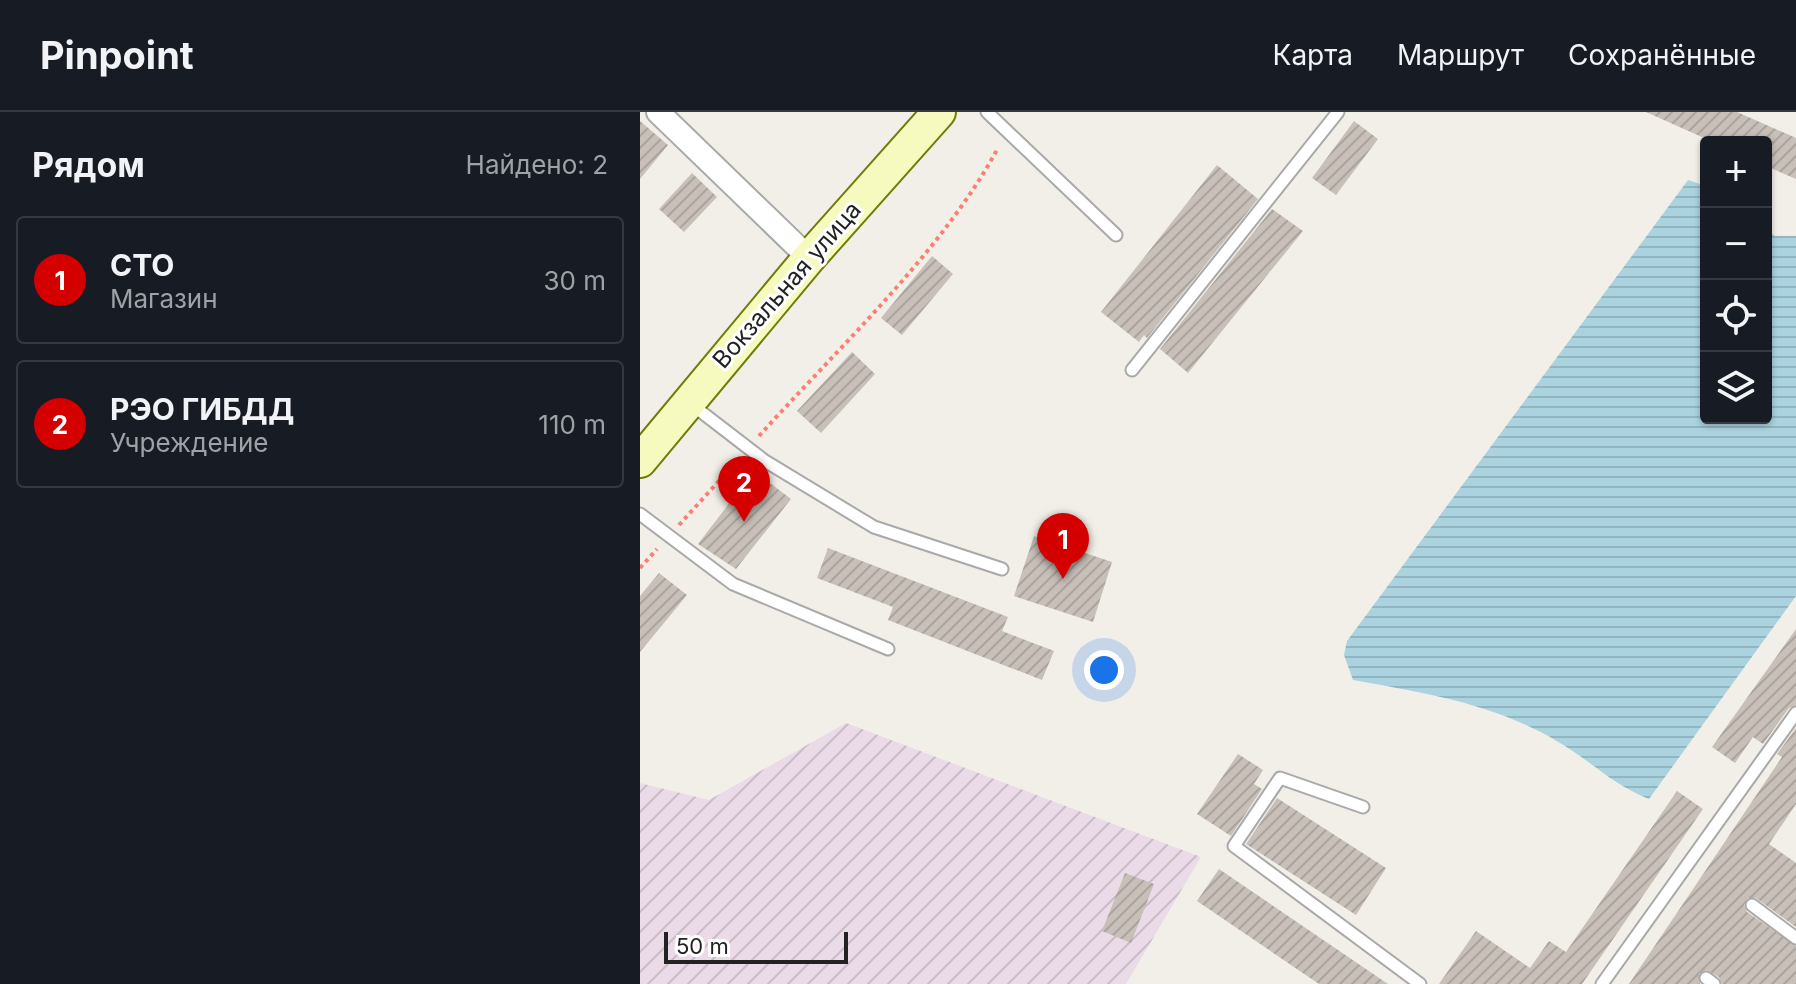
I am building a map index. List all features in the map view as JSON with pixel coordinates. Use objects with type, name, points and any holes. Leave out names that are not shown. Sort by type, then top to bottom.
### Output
[{"type":"main road","name":"Вокзальная улица","points":[[640,461],[809,258],[939,112]]},
{"type":"street","points":[[658,112],[809,258]]},
{"type":"lane","points":[[987,112],[1116,235]]},
{"type":"lane","points":[[1132,370],[1338,112]]},
{"type":"lane","points":[[687,401],[748,448],[874,527],[1002,569]]},
{"type":"lane","points":[[640,514],[733,584],[888,649]]},
{"type":"lane","points":[[1602,984],[1796,713]]},
{"type":"lane","points":[[1363,807],[1280,778],[1234,846],[1420,984]]},
{"type":"lane","points":[[1752,905],[1796,938]]},
{"type":"path","points":[[640,568],[936,239],[976,189],[1007,131]]},
{"type":"shaded area","points":[[846,723],[1201,857],[1126,984],[640,984],[640,783],[709,800]]},
{"type":"water","points":[[1688,180],[1700,184],[1700,424],[1772,424],[1772,234],[1796,236],[1796,596],[1649,799],[1623,786],[1555,740],[1507,717],[1457,701],[1353,680],[1344,655],[1347,641]]},
{"type":"building","points":[[1646,112],[1737,112],[1796,138],[1796,179],[1772,169],[1772,136],[1700,136]]},
{"type":"building","points":[[640,121],[668,145],[640,179]]},
{"type":"building","points":[[1354,121],[1378,139],[1336,195],[1312,178]]},
{"type":"building","points":[[1217,165],[1258,199],[1147,338],[1144,335],[1139,342],[1101,312]]},
{"type":"building","points":[[692,173],[717,197],[684,232],[659,209]]},
{"type":"building","points":[[1272,209],[1303,231],[1188,373],[1160,349]]},
{"type":"building","points":[[932,256],[953,274],[902,335],[881,318]]},
{"type":"building","points":[[852,352],[875,374],[821,433],[797,411]]},
{"type":"building","points":[[754,471],[791,499],[736,569],[698,544]]},
{"type":"building","points":[[1034,536],[1112,562],[1093,622],[1014,596]]},
{"type":"building","points":[[828,548],[1008,617],[1002,631],[1054,651],[1042,680],[888,620],[893,607],[817,578]]},
{"type":"building","points":[[659,573],[687,595],[640,652],[640,596]]},
{"type":"building","points":[[1796,629],[1796,705],[1789,708],[1763,744],[1753,737],[1735,763],[1712,747]]},
{"type":"building","points":[[1796,728],[1796,804],[1769,844],[1796,863],[1796,927],[1756,898],[1748,898],[1744,905],[1747,912],[1796,946],[1796,984],[1722,984],[1719,977],[1706,970],[1699,974],[1700,984],[1629,984],[1782,757],[1777,754]]},
{"type":"building","points":[[1238,754],[1263,770],[1254,784],[1262,789],[1231,836],[1197,814]]},
{"type":"building","points":[[1677,791],[1703,809],[1582,984],[1439,984],[1476,931],[1530,968],[1549,941],[1566,952]]},
{"type":"building","points":[[1277,798],[1386,868],[1356,915],[1246,844]]},
{"type":"building","points":[[1219,869],[1388,984],[1319,984],[1197,901]]},
{"type":"building","points":[[1125,873],[1154,884],[1131,943],[1102,931]]},
{"type":"place","name":"РЭО ГИБДД","points":[[744,522]]},
{"type":"place","name":"СТО","points":[[1063,579]]}]
